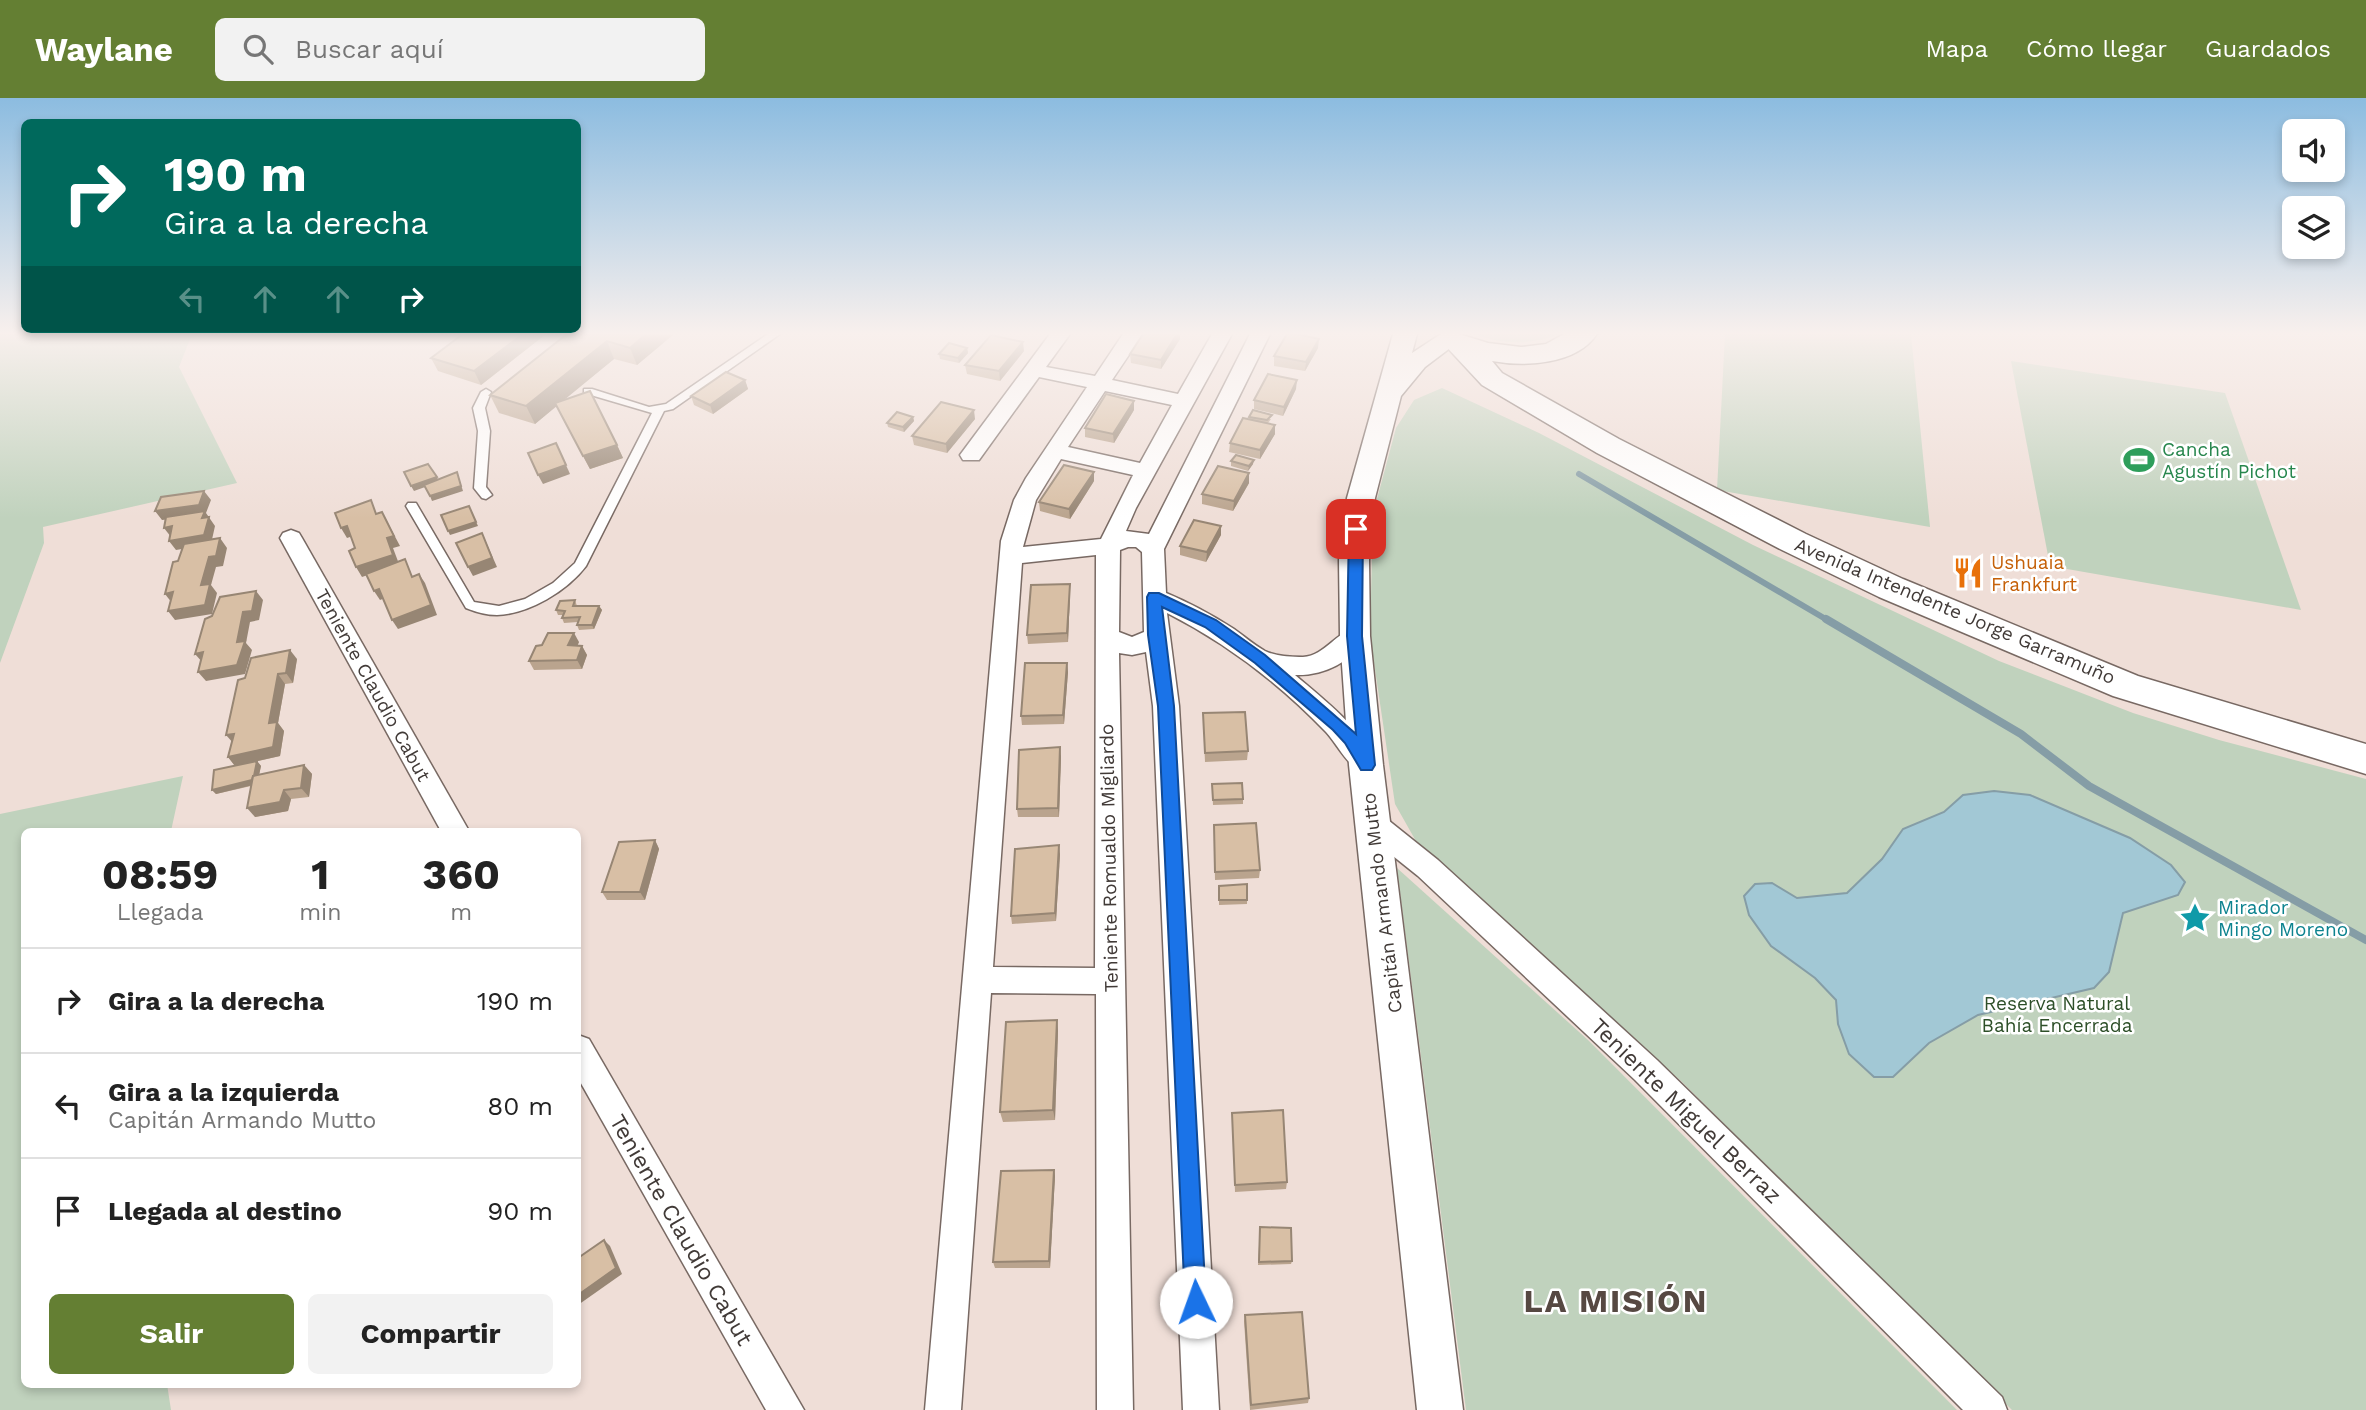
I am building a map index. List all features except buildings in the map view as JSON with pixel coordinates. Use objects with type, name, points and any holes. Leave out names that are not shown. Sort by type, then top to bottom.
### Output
[{"type":"main road","name":"Avenida Intendente Jorge Garramuño","points":[[1520,395],[1608,446],[1794,542],[1891,588],[2126,686],[2366,759]]},
{"type":"street","points":[[971,455],[1015,395]]},
{"type":"street","points":[[943,1410],[1011,556],[1016,521],[1025,500],[1093,395]]},
{"type":"street","points":[[1155,395],[1183,401]]},
{"type":"street","name":"Teniente Romualdo Migliardo","points":[[1115,1410],[1106,566],[1109,546],[1117,525],[1186,395]]},
{"type":"street","points":[[1201,1410],[1166,706],[1156,635],[1153,549],[1230,395]]},
{"type":"street","name":"Capitán Armando Mutto","points":[[1388,397],[1368,467],[1356,529],[1355,636],[1373,824],[1440,1410]]},
{"type":"street","points":[[1056,451],[1146,471]]},
{"type":"street","name":"Teniente Claudio Cabut","points":[[291,538],[454,828]]},
{"type":"street","points":[[1011,556],[1109,546],[1117,541],[1135,539],[1153,549]]},
{"type":"street","points":[[1154,597],[1211,624],[1260,659],[1338,725],[1351,739],[1367,765]]},
{"type":"street","points":[[1107,636],[1117,644],[1136,647],[1144,645],[1156,635]]},
{"type":"street","points":[[1260,659],[1286,666],[1308,667],[1328,661],[1342,651],[1355,636]]},
{"type":"street","name":"Teniente Miguel Berraz","points":[[1373,824],[1428,868],[1646,1070],[1989,1410]]},
{"type":"street","points":[[977,979],[1111,981]]},
{"type":"street","name":"Teniente Claudio Cabut","points":[[581,1054],[786,1410]]},
{"type":"lane","points":[[485,395],[479,408],[484,431],[480,488],[486,495]]},
{"type":"lane","points":[[601,395],[659,410],[688,395]]},
{"type":"lane","points":[[412,506],[470,605],[480,610],[494,610],[527,603],[567,580],[580,566],[659,410]]},
{"type":"green space","points":[[0,395],[193,395],[237,483],[43,527],[44,543],[0,663]]},
{"type":"green space","name":"Reserva Natural Bahía Encerrada","points":[[1425,395],[1458,395],[1539,433],[1753,545],[1999,661],[2133,713],[2219,740],[2366,779],[2366,1410],[2012,1410],[1681,1081],[1417,843],[1395,804],[1370,636],[1373,514],[1396,428],[1414,400]]},
{"type":"green space","points":[[1722,395],[1917,395],[1930,527],[1717,490]]},
{"type":"green space","name":"Cancha Agustín Pichot","points":[[2018,395],[2226,395],[2301,610],[2050,566]]},
{"type":"green space","points":[[183,776],[172,828],[21,828],[21,1388],[168,1388],[171,1410],[0,1410],[0,814]]},
{"type":"green space","points":[[1397,868],[1588,1040],[1957,1410],[1466,1410]]},
{"type":"water","points":[[1994,791],[2030,795],[2130,838],[2171,865],[2185,882],[2178,895],[2123,913],[2109,972],[2094,988],[1978,1015],[1929,1043],[1893,1077],[1874,1077],[1849,1054],[1838,1024],[1836,1000],[1815,978],[1771,946],[1749,915],[1744,896],[1755,884],[1772,883],[1797,898],[1847,893],[1882,859],[1903,829],[1944,812],[1963,795]]},
{"type":"waterway","points":[[1579,474],[1829,621]]},
{"type":"waterway","points":[[1826,619],[2021,734],[2089,786],[2366,940]]},
{"type":"place","name":"Cancha Agustín Pichot","points":[[2139,460]]},
{"type":"place","name":"Ushuaia Frankfurt","points":[[1968,573]]},
{"type":"place","name":"Mirador Mingo Moreno","points":[[2195,918]]},
{"type":"district","name":"LA MISIÓN","points":[[1616,1301]]},
{"type":"route","points":[[1196,1302],[1166,706],[1156,635],[1154,597],[1211,624],[1260,659],[1338,725],[1351,739],[1367,765],[1355,636],[1356,529]]}]
